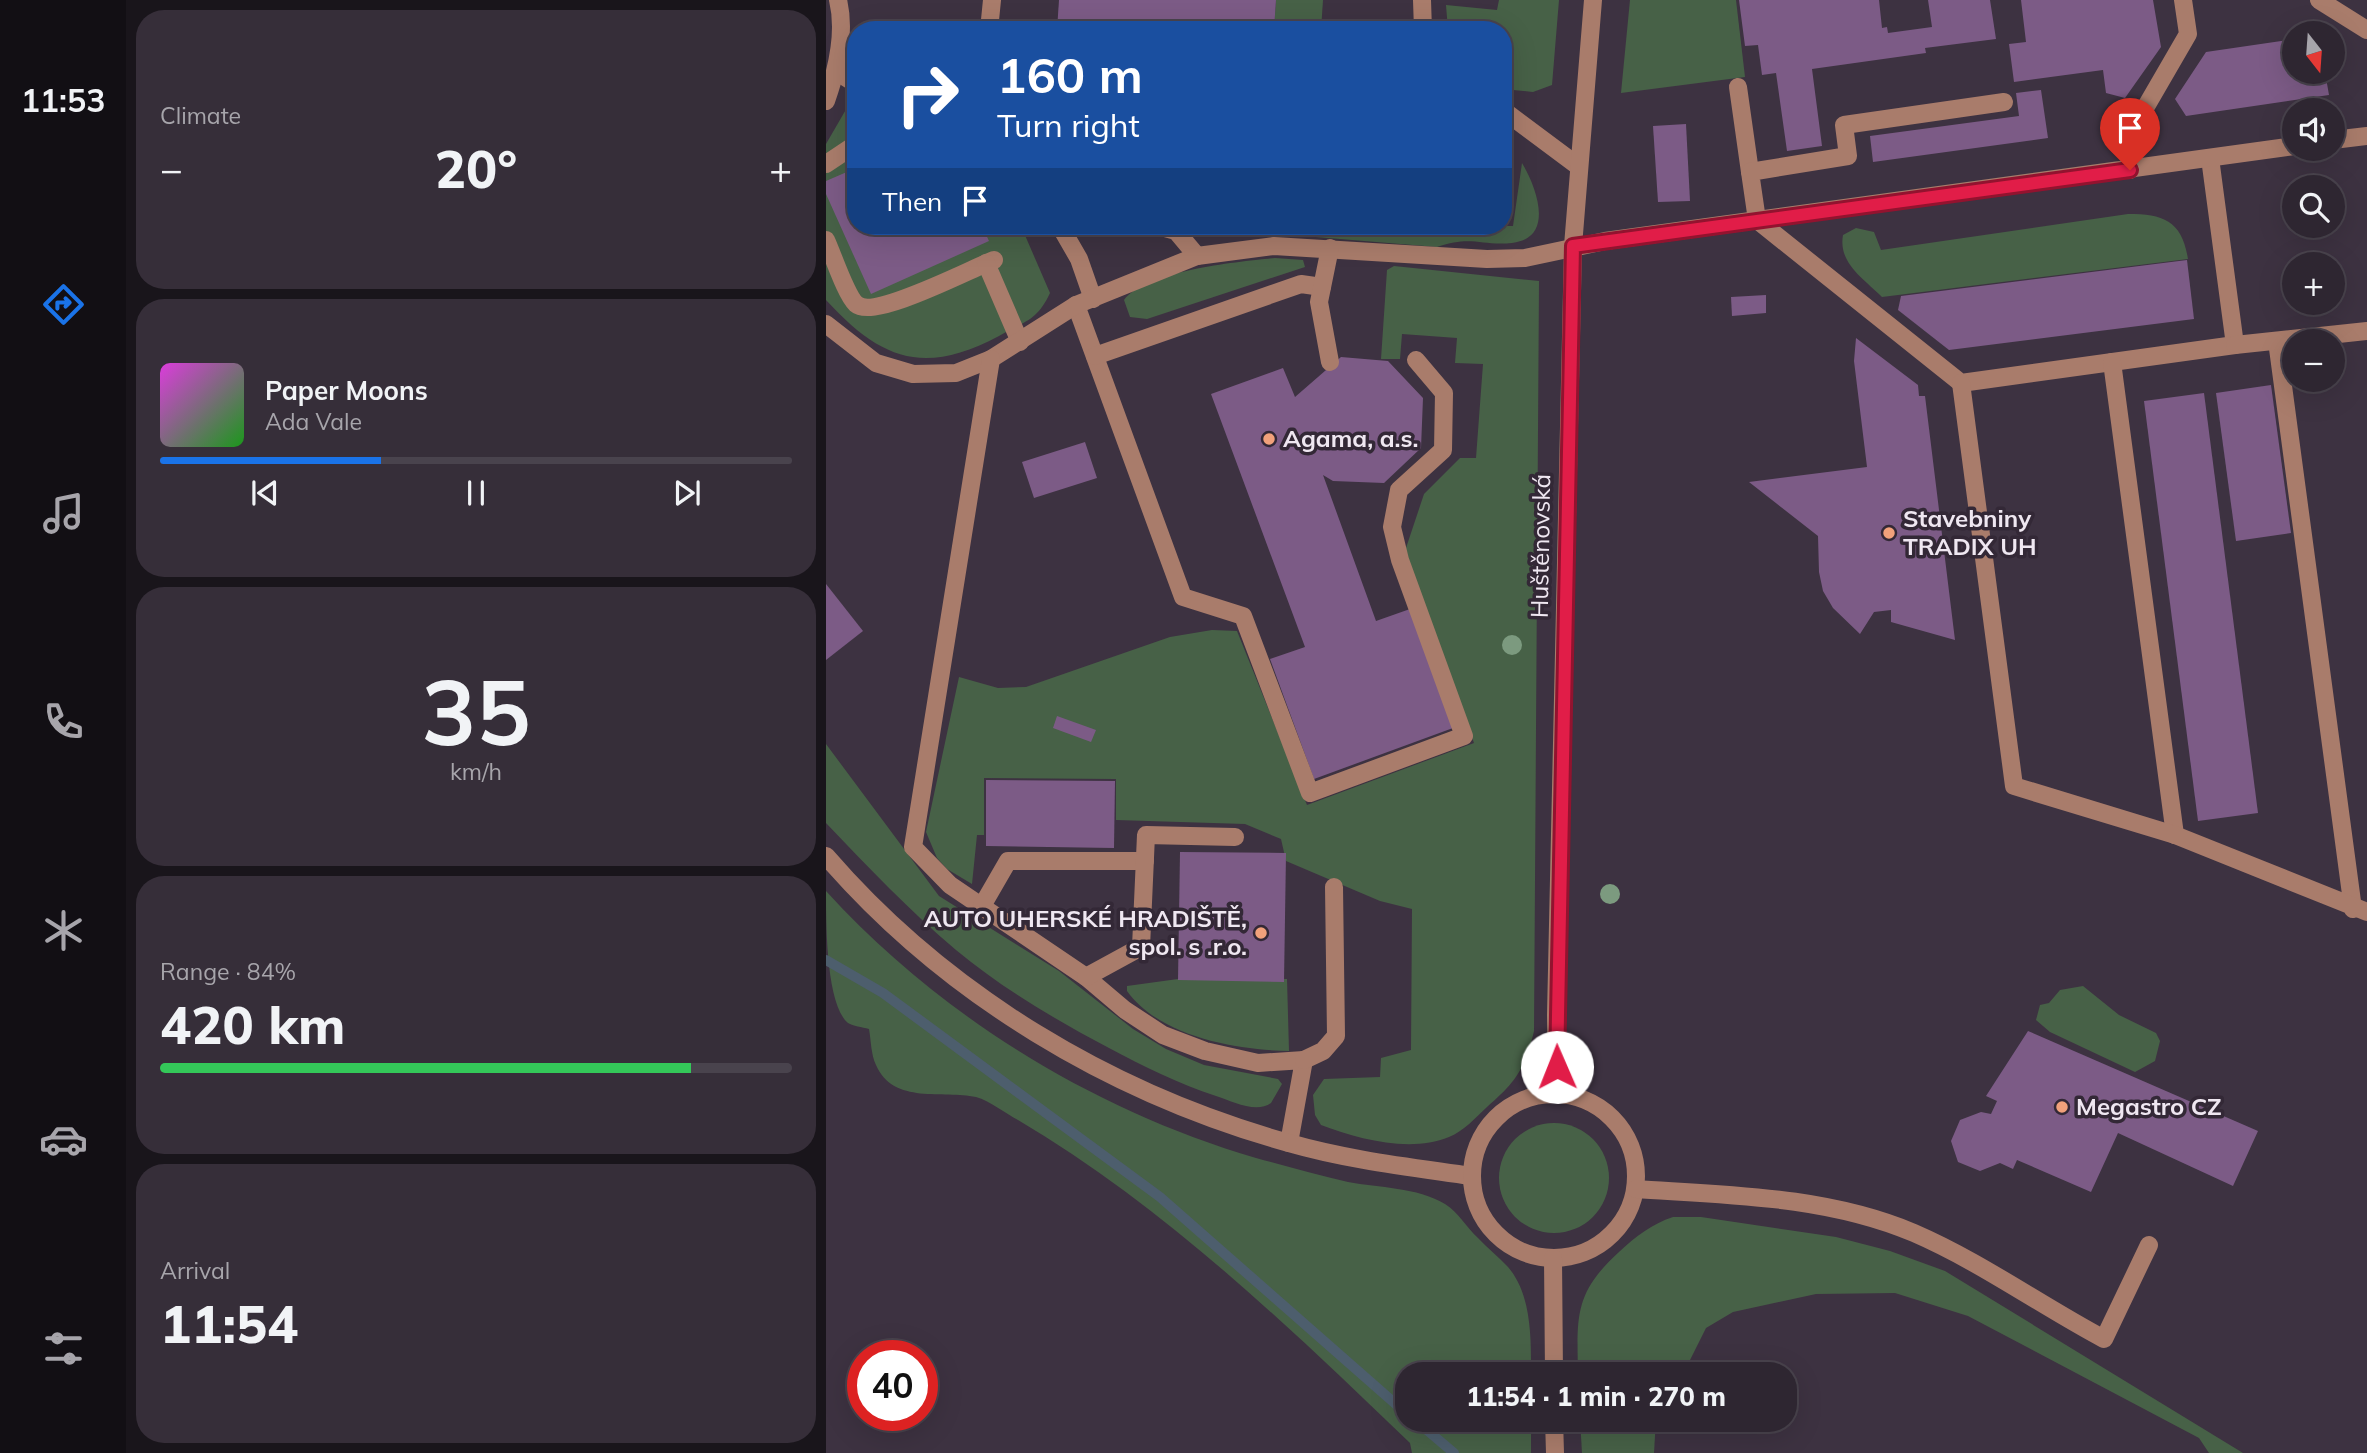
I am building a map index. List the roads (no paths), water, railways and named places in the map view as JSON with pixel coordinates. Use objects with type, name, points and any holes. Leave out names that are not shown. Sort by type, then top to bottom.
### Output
[{"type":"street","points":[[826,101],[836,72],[841,32],[838,0]]},
{"type":"street","points":[[990,21],[992,0]]},
{"type":"street","points":[[1420,21],[1422,0]]},
{"type":"street","name":"Huštěnovská","points":[[1557,1093],[1556,1015],[1573,246],[1593,0]]},
{"type":"street","points":[[2130,170],[2137,122],[2188,34],[2183,0]]},
{"type":"street","points":[[2319,0],[2367,30]]},
{"type":"street","points":[[836,72],[847,79]]},
{"type":"street","points":[[1738,87],[1757,220],[1961,383],[2014,786],[2175,835],[2360,910]]},
{"type":"street","points":[[1750,172],[1848,156],[1844,125],[2004,102]]},
{"type":"street","points":[[1512,117],[1578,166]]},
{"type":"street","points":[[2345,138],[2367,135]]},
{"type":"street","points":[[826,324],[876,363],[913,373],[956,373],[991,359],[1085,302],[1197,256],[1275,246],[1330,248],[1433,258],[1525,258],[1573,246],[2282,148]]},
{"type":"street","points":[[826,164],[847,150]]},
{"type":"street","points":[[2210,158],[2235,345]]},
{"type":"street","points":[[1068,235],[1079,259],[1095,356],[1183,597],[1243,616],[1310,793],[1464,736],[1400,560],[1392,527],[1399,490],[1443,450],[1444,393],[1416,360]]},
{"type":"street","points":[[1180,235],[1191,245],[1197,256]]},
{"type":"street","points":[[826,240],[855,304],[866,309],[887,306],[990,262],[1020,341]]},
{"type":"street","points":[[1329,362],[1319,302],[1330,248]]},
{"type":"street","points":[[1095,356],[1301,284],[1322,287]]},
{"type":"street","points":[[1961,383],[2235,345],[2367,331]]},
{"type":"street","points":[[2277,341],[2360,910]]},
{"type":"street","points":[[991,359],[913,847],[950,885],[1086,977],[1125,1010],[1163,1035],[1205,1051],[1258,1063],[1304,1060],[1323,1051],[1336,1036],[1334,887]]},
{"type":"street","points":[[2112,362],[2175,835]]},
{"type":"street","points":[[1086,977],[1141,947],[1146,835],[1235,837]]},
{"type":"street","points":[[826,856],[886,918],[922,950],[990,1002],[1046,1040],[1144,1091],[1198,1114],[1289,1143],[1358,1159],[1471,1176]]},
{"type":"street","points":[[982,906],[1008,862],[1145,861]]},
{"type":"street","points":[[1289,1143],[1304,1060]]},
{"type":"street","points":[[1557,1093],[1587,1100],[1618,1123],[1635,1158],[1636,1189],[1621,1224],[1602,1242],[1579,1254],[1553,1258],[1518,1250],[1490,1227],[1474,1194],[1471,1176],[1477,1147],[1497,1117],[1528,1097],[1557,1093]]},
{"type":"street","points":[[1636,1189],[1790,1202],[1852,1212],[1911,1232],[1975,1261],[2041,1306],[2104,1339],[2149,1245]]},
{"type":"street","points":[[1553,1258],[1554,1362]]},
{"type":"street","points":[[1554,1432],[1555,1453]]},
{"type":"waterway","points":[[826,960],[883,993],[1160,1197],[1395,1403]]},
{"type":"waterway","points":[[1429,1432],[1454,1453]]},
{"type":"place","name":"Agama, a.s.","points":[[1269,439]]},
{"type":"place","name":"Stavebniny TRADIX UH","points":[[1889,533]]},
{"type":"place","name":"AUTO UHERSKÉ HRADIŠTĚ, spol. s .r.o.","points":[[1261,933]]},
{"type":"place","name":"Megastro CZ","points":[[2062,1107]]}]
